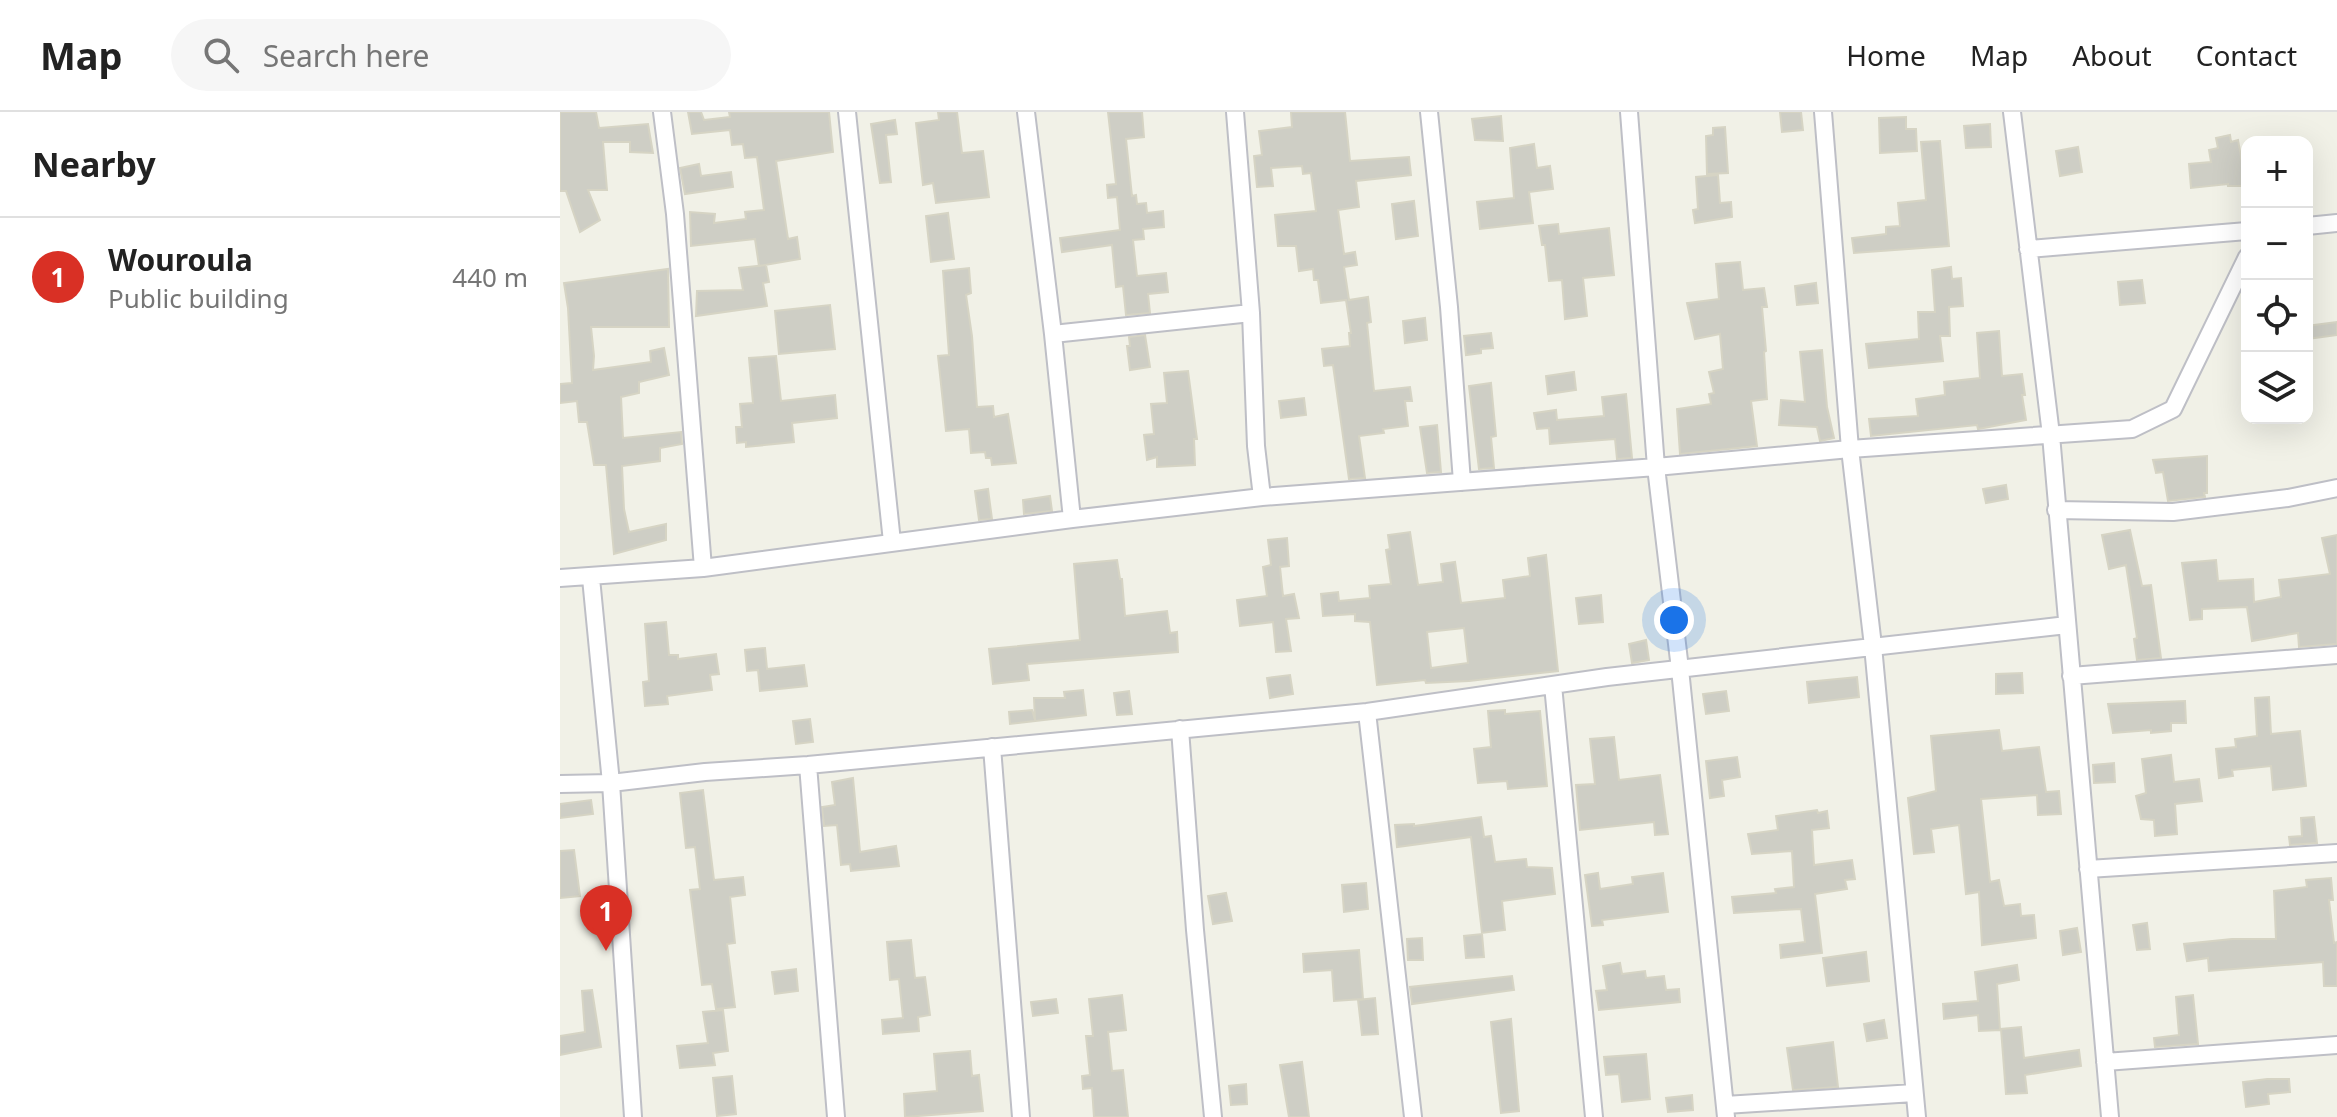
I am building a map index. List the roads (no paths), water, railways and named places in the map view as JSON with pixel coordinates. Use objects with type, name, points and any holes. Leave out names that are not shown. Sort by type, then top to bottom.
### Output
[{"type":"street","points":[[662,112],[675,214],[703,568]]},
{"type":"street","points":[[847,112],[892,542]]},
{"type":"street","points":[[1026,112],[1072,519]]},
{"type":"street","points":[[1235,112],[1251,313],[1256,446],[1262,497]]},
{"type":"street","points":[[1429,112],[1449,307],[1462,482]]},
{"type":"street","points":[[1629,112],[1656,467],[1726,1111],[1914,1093]]},
{"type":"street","points":[[1823,112],[1850,449],[1873,646],[1917,1117]]},
{"type":"street","points":[[2012,112],[2051,435],[2110,1117]]},
{"type":"street","points":[[2313,225],[2337,223]]},
{"type":"street","points":[[2028,249],[2241,231]]},
{"type":"street","points":[[560,578],[703,568],[1262,497],[2132,429],[2173,409],[2241,269]]},
{"type":"street","points":[[1053,334],[1251,313]]},
{"type":"street","points":[[2056,510],[2173,512],[2288,498],[2337,488]]},
{"type":"street","points":[[591,578],[611,783],[633,1117]]},
{"type":"street","points":[[560,784],[611,783],[1367,712],[1680,669],[2067,625]]},
{"type":"street","points":[[2071,676],[2337,655]]},
{"type":"street","points":[[1553,685],[1594,1117]]},
{"type":"street","points":[[1367,712],[1413,1117]]},
{"type":"street","points":[[1180,729],[1213,1117]]},
{"type":"street","points":[[992,747],[1021,1117]]},
{"type":"street","points":[[808,765],[836,1117]]},
{"type":"street","points":[[2088,869],[2337,853]]},
{"type":"street","points":[[2105,1062],[2337,1045]]},
{"type":"place","name":"Wouroula","points":[[606,951]]}]
